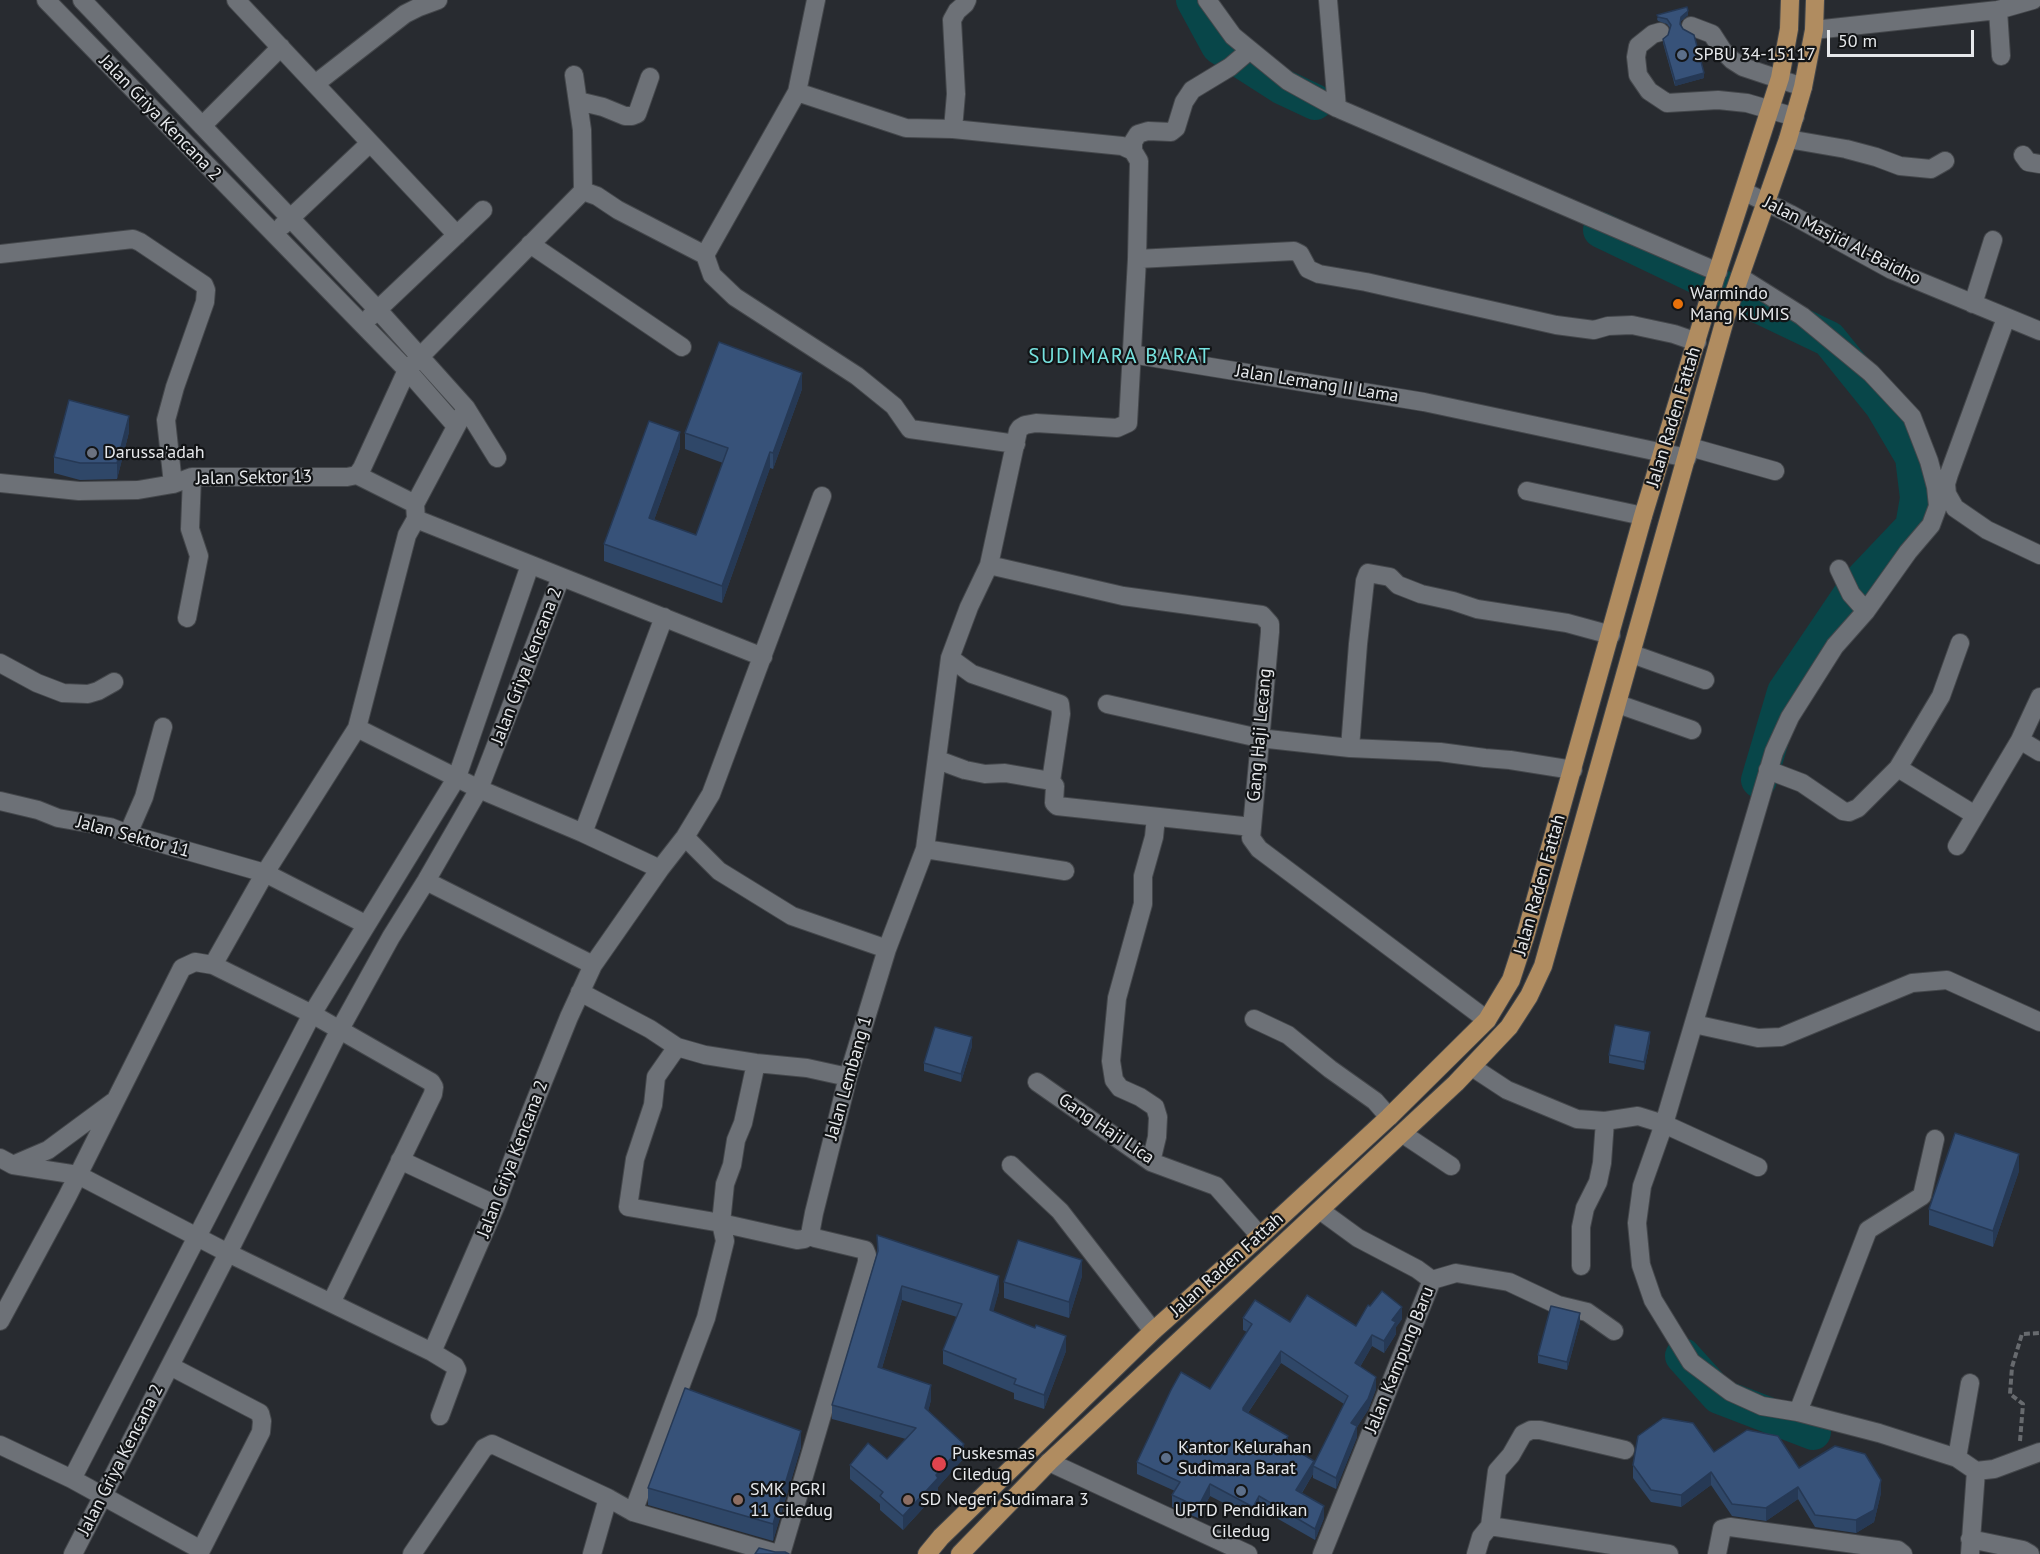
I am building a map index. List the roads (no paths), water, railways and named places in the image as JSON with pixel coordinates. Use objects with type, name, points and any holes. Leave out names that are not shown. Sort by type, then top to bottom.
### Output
[{"type":"main road","name":"Jalan Raden Fattah","points":[[927,1554],[941,1537],[1154,1331],[1389,1117],[1487,1020],[1511,980],[1573,770],[1643,516],[1780,78],[1789,29],[1790,0]]},
{"type":"main road","name":"Jalan Raden Fattah","points":[[960,1554],[1049,1462],[1403,1134],[1472,1067],[1509,1027],[1529,996],[1543,966],[1726,316],[1795,117],[1814,30],[1815,0]]},
{"type":"street","name":"Jalan Griya Kencana 2","points":[[46,0],[362,324],[466,408],[497,459]]},
{"type":"street","name":"Jalan Griya Kencana 2","points":[[82,0],[378,310],[456,426]]},
{"type":"street","points":[[236,0],[457,236]]},
{"type":"street","points":[[315,84],[405,14],[438,0]]},
{"type":"street","points":[[705,255],[797,92],[816,0]]},
{"type":"street","points":[[953,129],[956,94],[952,20],[966,0]]},
{"type":"street","points":[[1207,0],[1247,51],[1288,81],[1337,108],[1717,276]]},
{"type":"street","points":[[1328,0],[1337,108]]},
{"type":"street","points":[[1814,30],[1998,10],[2033,0]]},
{"type":"street","points":[[1998,10],[2001,57]]},
{"type":"street","points":[[1690,26],[1712,34],[1723,51],[1743,66],[1803,87]]},
{"type":"street","points":[[1660,32],[1653,34],[1638,46],[1636,57],[1638,75],[1649,91],[1667,103],[1718,100],[1747,103],[1795,117]]},
{"type":"street","name":"Jalan Griya Kencana 2","points":[[202,126],[281,47]]},
{"type":"street","points":[[583,191],[597,196],[618,210],[705,255],[712,275],[735,297],[857,376],[894,406],[910,429],[1016,444],[1018,430],[1025,424],[1117,428],[1128,423],[1137,259],[1139,161],[1133,151],[1133,142],[1138,134],[1148,131],[1171,132],[1176,128],[1184,102],[1192,90],[1230,67],[1247,51]]},
{"type":"street","points":[[357,475],[413,364],[583,191],[582,130],[574,75]]},
{"type":"street","points":[[578,100],[625,116],[632,116],[637,114],[650,77]]},
{"type":"street","points":[[797,92],[906,128],[953,129],[1122,146],[1133,151]]},
{"type":"street","points":[[1788,139],[1846,149],[1900,166],[1931,169],[1945,161]]},
{"type":"street","points":[[274,235],[370,143]]},
{"type":"street","points":[[2023,155],[2028,162],[2040,164]]},
{"type":"street","name":"Jalan Masjid Al-Baidho","points":[[1744,192],[1892,270],[2040,331]]},
{"type":"street","points":[[362,324],[483,210]]},
{"type":"street","points":[[0,254],[133,239],[204,285],[205,302],[174,387],[166,420],[173,484]]},
{"type":"street","points":[[1973,304],[1993,240]]},
{"type":"street","points":[[530,244],[682,347]]},
{"type":"street","points":[[1137,259],[1294,251],[1300,254],[1308,269],[1319,274],[1366,282],[1556,325],[1594,330],[1608,326],[1632,325],[1674,334],[1697,342]]},
{"type":"street","points":[[1739,281],[1802,316],[1871,373],[1912,417],[1929,460],[1938,506],[1931,525],[1835,646],[1790,717],[1774,752],[1694,1024],[1660,1122],[1642,1186],[1637,1223],[1641,1265],[1653,1299],[1691,1362],[1731,1392],[1762,1406],[1798,1412],[1879,1433],[1957,1458],[1976,1471],[1994,1469],[2040,1452]]},
{"type":"street","points":[[2006,318],[1949,474],[1946,484],[1947,494],[1955,508],[1987,530],[2040,555]]},
{"type":"street","name":"Jalan Lemang II Lama","points":[[1131,354],[1424,402],[1662,454],[1688,453],[1776,471]]},
{"type":"street","points":[[213,965],[266,873],[357,728],[407,535],[415,512],[466,408]]},
{"type":"street","name":"Jalan Lembang 1","points":[[812,1234],[814,1213],[848,1077],[887,949],[925,849],[951,658],[969,607],[989,566],[1016,444]]},
{"type":"street","name":"Jalan Griya Kencana 2","points":[[357,475],[415,512],[530,565],[763,657]]},
{"type":"street","name":"Jalan Sektor 13","points":[[0,483],[79,490],[138,490],[173,484],[192,477],[347,477],[357,475]]},
{"type":"street","points":[[187,618],[199,555],[190,529],[192,477]]},
{"type":"street","points":[[1527,491],[1643,516]]},
{"type":"street","name":"Jalan Griya Kencana 2","points":[[432,1352],[496,1205],[526,1124],[593,965],[660,868],[685,837],[711,794],[822,496]]},
{"type":"street","name":"Jalan Griya Kencana 2","points":[[72,1479],[312,1014],[457,777],[530,565]]},
{"type":"street","name":"Gang Haji Lecang","points":[[989,566],[1123,596],[1262,615],[1270,624],[1270,632],[1251,838],[1259,849],[1487,1020]]},
{"type":"street","points":[[1839,569],[1851,594],[1865,610]]},
{"type":"street","points":[[1350,748],[1358,644],[1365,581],[1368,573],[1390,577],[1398,585],[1420,594],[1477,609],[1567,623],[1611,635]]},
{"type":"street","name":"Jalan Griya Kencana 2","points":[[73,1554],[339,1031],[391,937],[479,789],[561,577]]},
{"type":"street","points":[[583,833],[664,617]]},
{"type":"street","points":[[1768,770],[1802,783],[1843,811],[1849,812],[1866,801],[1898,768],[1941,696],[1960,643]]},
{"type":"street","points":[[1632,654],[1705,680]]},
{"type":"street","points":[[951,658],[972,674],[1060,704],[1061,714],[1051,781]]},
{"type":"street","points":[[0,663],[37,683],[63,693],[88,694],[114,682]]},
{"type":"street","points":[[1957,846],[2020,740],[2040,697]]},
{"type":"street","points":[[1107,704],[1259,738],[1350,748],[1440,752],[1521,761],[1573,770]]},
{"type":"street","points":[[1618,704],[1692,730]]},
{"type":"street","points":[[128,834],[144,797],[163,727]]},
{"type":"street","points":[[357,728],[479,789],[660,868]]},
{"type":"street","points":[[2020,740],[2040,752]]},
{"type":"street","points":[[938,760],[985,774],[1005,773],[1051,781],[1055,786],[1054,803],[1057,806],[1252,827]]},
{"type":"street","points":[[1898,768],[1975,815]]},
{"type":"street","name":"Jalan Sektor 11","points":[[0,801],[38,810],[58,818],[110,827],[266,873]]},
{"type":"street","points":[[1151,1162],[1157,1137],[1158,1117],[1155,1107],[1140,1096],[1120,1088],[1114,1080],[1111,1060],[1117,998],[1143,904],[1143,876],[1154,837],[1156,817]]},
{"type":"street","points":[[685,837],[719,871],[792,916],[887,949]]},
{"type":"street","points":[[925,849],[1065,871]]},
{"type":"street","points":[[266,873],[365,924]]},
{"type":"street","points":[[426,881],[593,965]]},
{"type":"street","points":[[0,1321],[78,1175],[182,968],[195,962],[213,965],[312,1014],[431,1082],[434,1087],[433,1094],[331,1303]]},
{"type":"street","points":[[1694,1024],[1758,1038],[1781,1037],[1911,983],[1947,980],[2040,1023]]},
{"type":"street","points":[[580,992],[650,1029],[677,1047],[705,1055],[756,1064],[807,1068],[848,1077]]},
{"type":"street","points":[[1254,1019],[1288,1035],[1375,1101],[1389,1117]]},
{"type":"street","points":[[412,1554],[488,1444],[492,1443],[633,1512],[779,1554],[867,1262],[867,1255],[865,1250],[815,1238],[812,1234],[797,1240],[721,1223],[628,1207],[635,1159],[653,1105],[656,1077],[677,1047]]},
{"type":"street","points":[[633,1512],[706,1318],[725,1241],[721,1223],[725,1184],[732,1165],[736,1140],[743,1123],[756,1064]]},
{"type":"street","points":[[1472,1067],[1507,1090],[1577,1119],[1605,1121],[1638,1116],[1660,1122],[1758,1167]]},
{"type":"street","name":"Gang Haji Lica","points":[[1037,1082],[1151,1162],[1216,1186],[1260,1236]]},
{"type":"street","points":[[7,1162],[48,1150],[116,1100]]},
{"type":"street","points":[[1581,1266],[1581,1227],[1585,1208],[1598,1182],[1602,1163],[1605,1121]]},
{"type":"street","points":[[1403,1134],[1427,1161],[1451,1166]]},
{"type":"street","points":[[1798,1412],[1868,1230],[1922,1197],[1935,1139]]},
{"type":"street","points":[[400,1160],[496,1205]]},
{"type":"street","points":[[7,1162],[78,1175],[228,1253],[432,1352],[455,1366],[457,1370],[440,1416]]},
{"type":"street","points":[[1011,1165],[1060,1211],[1154,1331]]},
{"type":"street","points":[[1321,1210],[1358,1238],[1417,1269],[1431,1280]]},
{"type":"street","name":"Jalan Kampung Baru","points":[[1322,1554],[1431,1280],[1456,1273],[1509,1282],[1558,1305],[1587,1312],[1614,1331]]},
{"type":"street","name":"Jalan Griya Kencana 2","points":[[170,1366],[260,1413],[262,1421],[261,1432],[200,1552]]},
{"type":"street","points":[[1957,1458],[1970,1383]]},
{"type":"street","points":[[1476,1554],[1481,1537],[1490,1526],[1497,1471],[1511,1455],[1523,1434],[1531,1430],[1540,1430],[1625,1450]]},
{"type":"street","points":[[0,1445],[104,1496],[200,1552]]},
{"type":"street","points":[[1049,1462],[1248,1554]]},
{"type":"street","points":[[1976,1471],[1970,1547],[2023,1550],[2030,1554]]},
{"type":"street","points":[[592,1554],[608,1498]]},
{"type":"street","points":[[1490,1526],[1670,1554]]},
{"type":"street","points":[[1717,1554],[1722,1528],[1730,1527],[1898,1550],[1903,1554]]},
{"type":"waterway","points":[[1194,0],[1219,46],[1283,87],[1315,102]]},
{"type":"waterway","points":[[1601,230],[1829,339],[1883,406],[1913,457],[1918,498],[1913,527],[1856,587],[1785,692],[1759,780]]},
{"type":"waterway","points":[[1683,1356],[1719,1396],[1813,1432]]},
{"type":"place","name":"SPBU 34-15117","points":[[1682,55]]},
{"type":"place","name":"Warmindo Mang KUMIS","points":[[1678,304]]},
{"type":"place","name":"Darussa'adah","points":[[92,453]]},
{"type":"place","name":"Kantor Kelurahan Sudimara Barat","points":[[1166,1458]]},
{"type":"place","name":"Puskesmas Ciledug","points":[[939,1464]]},
{"type":"place","name":"UPTD Pendidikan Ciledug","points":[[1241,1491]]},
{"type":"place","name":"SMK PGRI 11 Ciledug","points":[[738,1500]]},
{"type":"place","name":"SD Negeri Sudimara 3","points":[[908,1500]]},
{"type":"district","name":"SUDIMARA BARAT","points":[[1120,357]]}]
